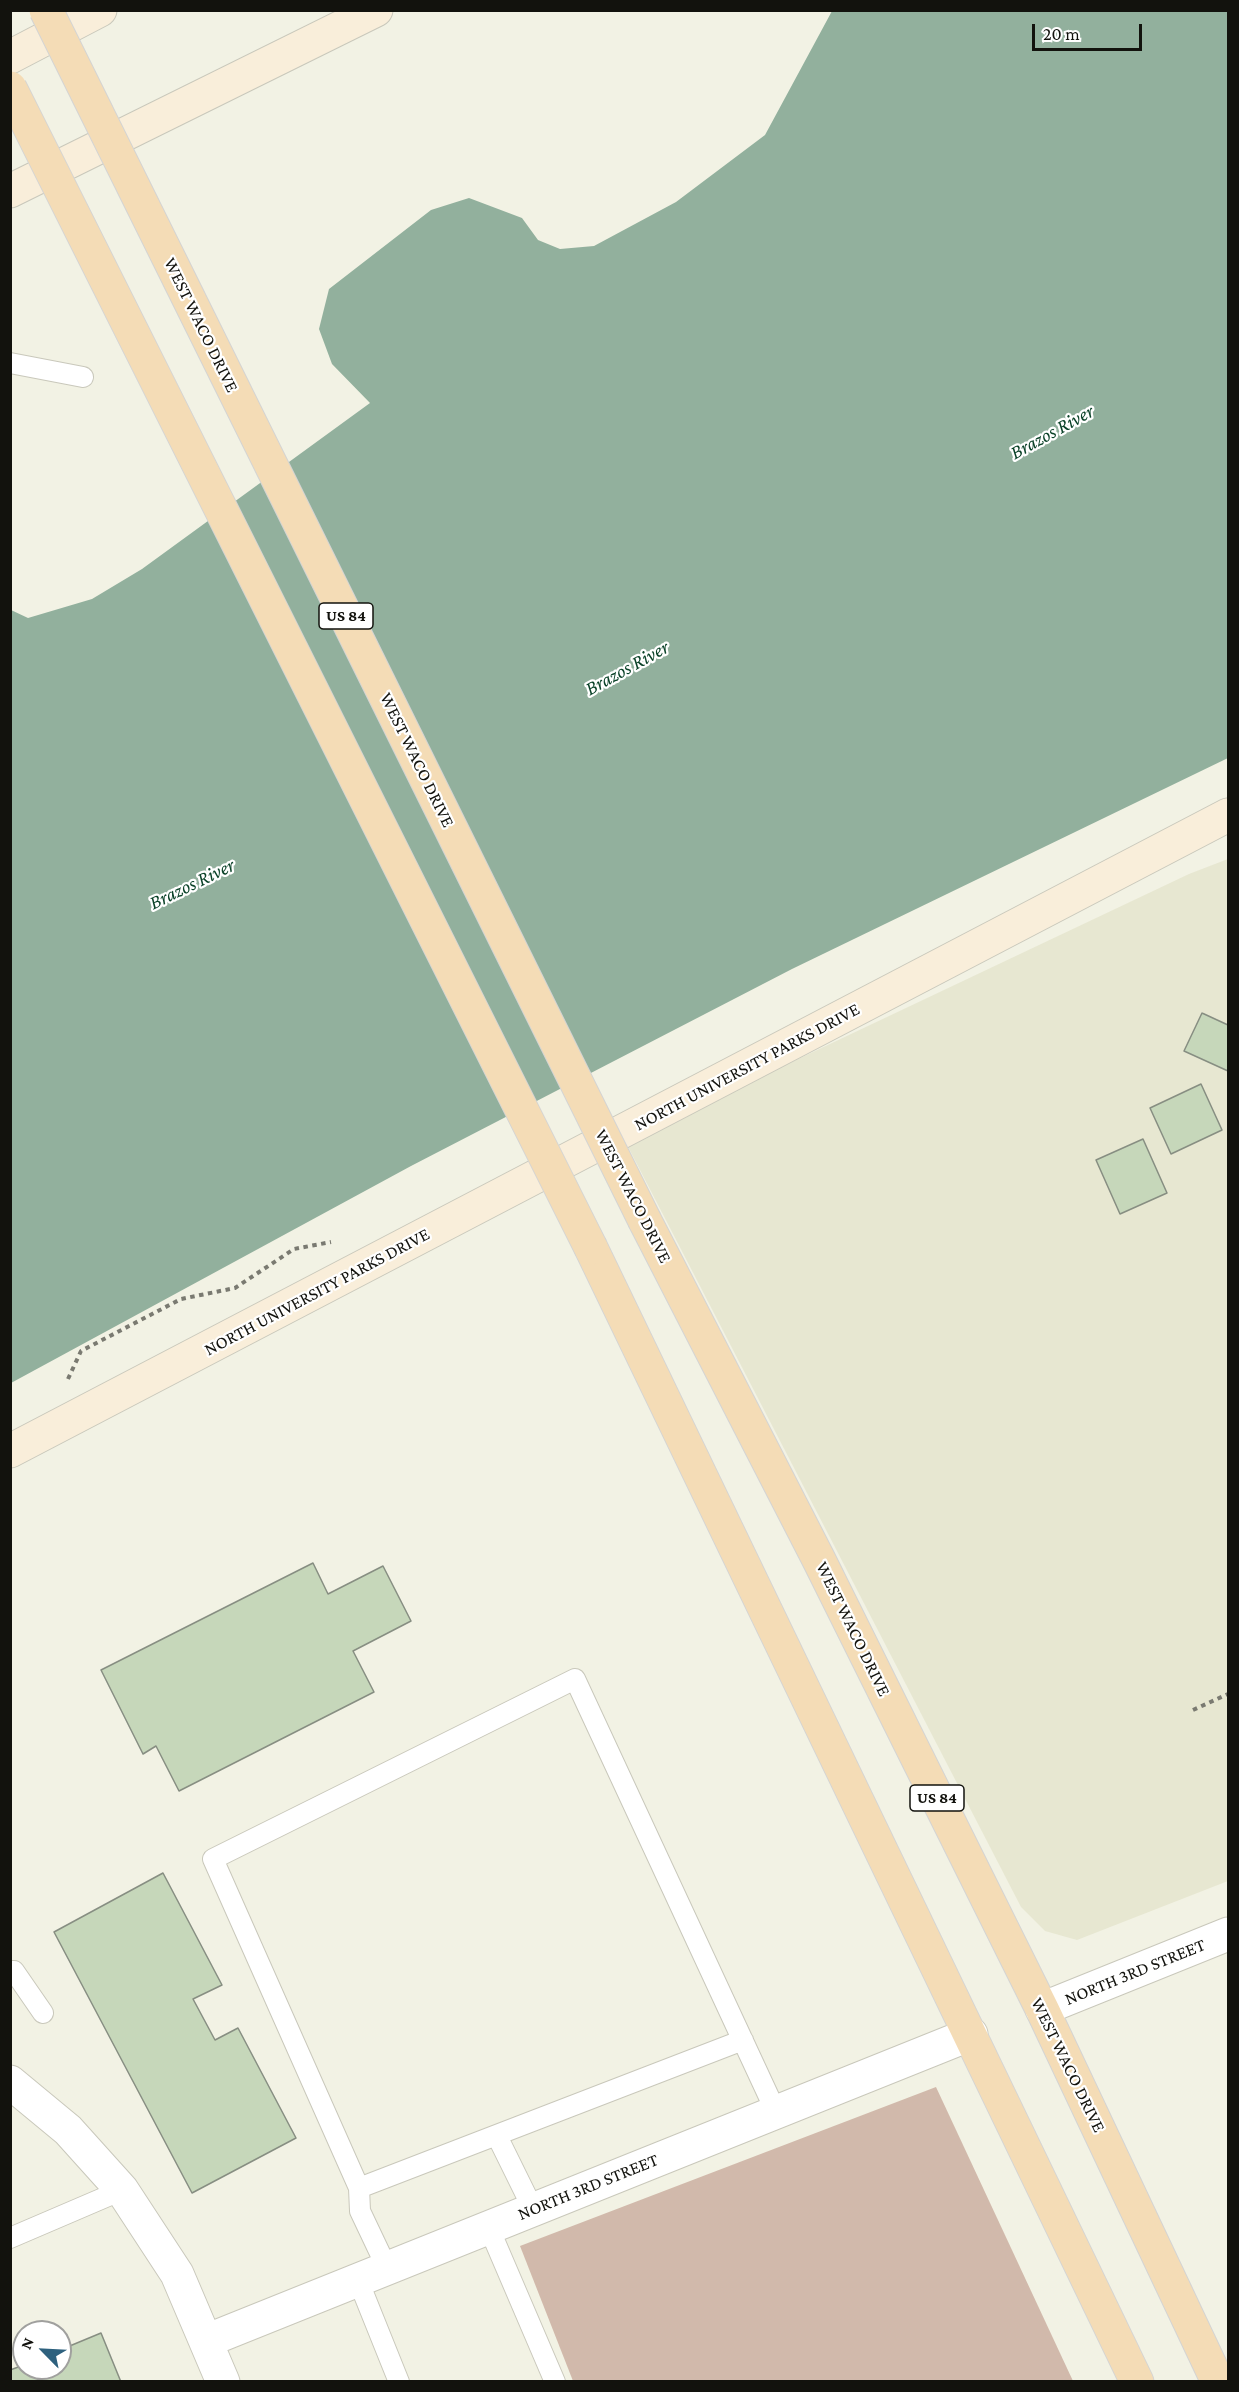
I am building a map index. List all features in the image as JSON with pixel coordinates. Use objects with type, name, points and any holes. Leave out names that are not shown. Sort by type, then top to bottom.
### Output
[{"type":"main road","name":"WEST WACO DRIVE","points":[[46,10],[645,1221],[819,1560],[1042,2009],[1218,2382]]},
{"type":"main road","points":[[10,88],[591,1248],[1137,2382]]},
{"type":"street","points":[[10,57],[100,10]]},
{"type":"street","points":[[10,191],[376,10]]},
{"type":"street","name":"NORTH UNIVERSITY PARKS DRIVE","points":[[10,1451],[1228,815]]},
{"type":"street","points":[[1174,843],[1228,828]]},
{"type":"street","name":"NORTH 3RD STREET","points":[[1042,2009],[1228,1934]]},
{"type":"street","name":"NORTH 3RD STREET","points":[[206,2341],[971,2034]]},
{"type":"street","points":[[10,2082],[68,2130],[122,2190],[177,2274],[223,2382]]},
{"type":"lane","points":[[10,363],[82,377]]},
{"type":"lane","points":[[399,2382],[372,2274],[360,2211],[359,2188],[213,1859],[575,1678],[776,2112]]},
{"type":"lane","points":[[10,1971],[14,1971],[43,2013]]},
{"type":"lane","points":[[359,2188],[743,2040]]},
{"type":"lane","points":[[497,2136],[533,2209]]},
{"type":"lane","points":[[10,2238],[122,2190]]},
{"type":"lane","points":[[489,2228],[555,2382]]},
{"type":"path","points":[[1193,1710],[1228,1694]]},
{"type":"shaded area","points":[[1228,859],[1228,1881],[1077,1940],[1045,1931],[1021,1907],[625,1141],[1189,874]]},
{"type":"shaded area","points":[[936,2087],[1073,2381],[573,2381],[520,2246]]},
{"type":"water","name":"Brazos River","points":[[832,11],[1228,11],[1228,758],[792,969],[411,1166],[11,1383],[11,610],[28,618],[92,599],[142,569],[370,403],[332,364],[319,329],[329,289],[431,210],[469,198],[522,218],[538,240],[560,249],[594,246],[676,202],[765,135]]},
{"type":"building","points":[[1202,1013],[1228,1025],[1228,1071],[1184,1051]]},
{"type":"building","points":[[1201,1084],[1222,1130],[1171,1154],[1150,1108]]},
{"type":"building","points":[[1143,1139],[1167,1193],[1120,1214],[1096,1160]]},
{"type":"building","points":[[313,1563],[328,1594],[383,1566],[411,1621],[353,1651],[374,1692],[179,1791],[156,1746],[143,1754],[101,1670]]},
{"type":"building","points":[[163,1873],[222,1985],[193,1999],[215,2040],[238,2028],[296,2138],[192,2193],[54,1932]]},
{"type":"building","points":[[101,2333],[121,2382],[10,2382],[10,2370],[12,2369],[12,2380],[72,2380],[72,2345]]}]
